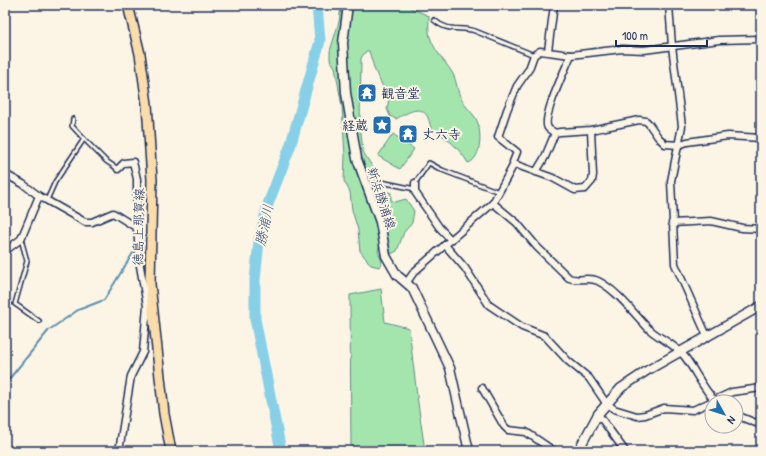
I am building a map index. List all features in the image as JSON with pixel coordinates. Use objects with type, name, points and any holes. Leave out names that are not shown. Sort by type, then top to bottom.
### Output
[{"type":"main road","name":"徳島上那賀線","points":[[128,5],[140,54],[147,104],[152,180],[149,305],[164,414],[171,451]]},
{"type":"main road","name":"新浜勝浦線","points":[[348,5],[343,43],[346,93],[354,148],[380,222],[386,256],[391,267],[407,282],[416,296],[450,368],[469,451]]},
{"type":"main road","points":[[578,451],[598,414],[606,403],[633,378],[761,306]]},
{"type":"main road","points":[[466,436],[475,451]]},
{"type":"street","points":[[548,51],[554,5]]},
{"type":"street","points":[[669,5],[672,46],[682,126],[671,181],[675,264],[707,336]]},
{"type":"street","points":[[407,282],[414,272],[493,203],[500,192],[514,164],[513,162],[518,152],[498,137],[517,86],[529,69],[534,55],[540,51],[571,55],[622,49],[644,50],[719,40],[761,39]]},
{"type":"street","points":[[571,55],[548,114],[548,129],[556,133],[592,130],[639,120],[646,121],[663,142],[679,145],[687,142],[703,141],[728,136],[761,138]]},
{"type":"street","points":[[514,164],[553,178],[575,190],[585,189],[592,181],[593,175],[592,130]]},
{"type":"street","points":[[536,172],[556,133]]},
{"type":"street","points":[[118,169],[124,163],[133,162],[137,179],[137,228],[140,266],[149,305],[143,352],[131,376],[119,451]]},
{"type":"street","points":[[5,174],[23,184],[39,196],[85,222],[92,222],[113,213],[137,228]]},
{"type":"street","points":[[415,186],[439,227],[451,240]]},
{"type":"street","points":[[5,251],[21,239],[39,196]]},
{"type":"street","points":[[493,203],[517,223],[537,248],[569,278],[573,280],[591,278],[599,281],[632,310],[656,335],[671,344],[680,352],[710,394]]},
{"type":"street","points":[[672,223],[711,221],[748,229],[761,229]]},
{"type":"street","points":[[445,245],[465,268],[489,305],[522,327],[545,336],[568,361],[589,378],[606,403],[614,409],[637,416],[645,415],[664,408],[693,410],[704,406]]},
{"type":"street","points":[[482,388],[491,406],[508,430],[526,432],[554,451]]},
{"type":"street","points":[[730,394],[738,390],[761,388]]},
{"type":"street","points":[[598,414],[625,451]]},
{"type":"street","points":[[744,418],[761,425]]},
{"type":"lane","points":[[434,20],[455,30],[466,28],[475,31],[534,55]]},
{"type":"lane","points":[[73,119],[72,126],[106,160],[118,169]]},
{"type":"lane","points":[[47,200],[55,182],[84,139]]},
{"type":"lane","points":[[382,182],[415,186],[428,163],[442,170],[500,192]]},
{"type":"lane","points":[[21,239],[27,260],[15,304],[39,321]]},
{"type":"green space","points":[[353,5],[408,5],[411,8],[429,16],[429,32],[432,42],[437,52],[453,74],[460,97],[475,117],[480,135],[479,149],[476,156],[468,163],[452,143],[431,129],[429,120],[423,111],[413,111],[396,119],[390,116],[387,109],[389,99],[375,71],[369,51],[366,51],[361,58],[360,123],[363,152],[377,174],[376,187],[391,193],[391,200],[395,202],[406,199],[414,211],[412,223],[404,232],[397,251],[391,254],[389,244],[380,243],[378,251],[382,262],[379,267],[371,265],[360,251],[358,230],[352,210],[350,192],[344,181],[345,156],[342,107],[335,67],[330,60],[330,51],[339,22],[341,6],[351,10]]},
{"type":"green space","points":[[393,134],[414,149],[400,169],[378,156]]},
{"type":"green space","points":[[381,289],[385,322],[409,328],[425,451],[351,451],[350,295]]},
{"type":"waterway","name":"勝浦川","points":[[281,451],[255,319],[255,280],[259,241],[268,204],[290,147],[320,41],[317,5]]},
{"type":"waterway","points":[[439,231],[447,242]]},
{"type":"waterway","points":[[5,384],[49,330],[78,310],[104,300],[133,253]]},
{"type":"waterway","points":[[525,325],[545,333]]},
{"type":"waterway","points":[[577,364],[599,385],[604,394]]},
{"type":"place","name":"観音堂","points":[[367,93]]},
{"type":"place","name":"経蔵","points":[[382,125]]},
{"type":"place","name":"丈六寺","points":[[408,134]]}]
